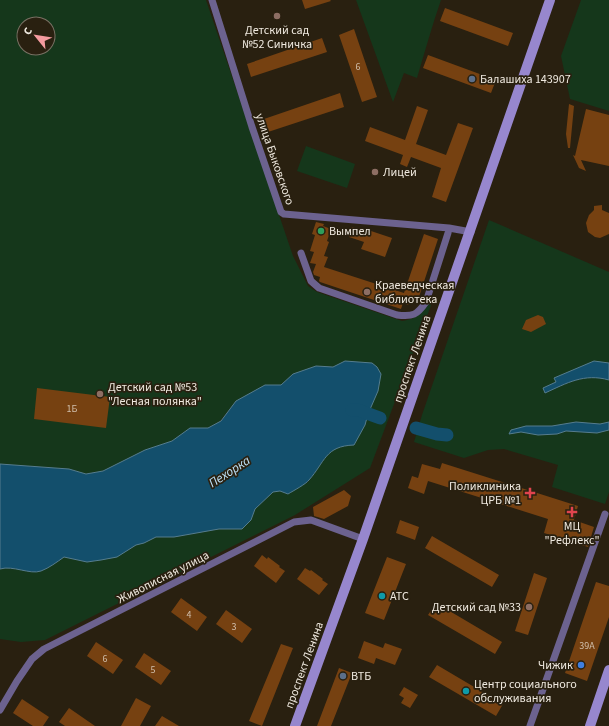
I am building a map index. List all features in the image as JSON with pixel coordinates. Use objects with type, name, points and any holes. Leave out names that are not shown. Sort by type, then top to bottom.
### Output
[{"type":"main road","name":"проспект Ленина","points":[[295,726],[363,539],[471,232],[550,0]]},
{"type":"main road","points":[[590,726],[609,670]]},
{"type":"street","name":"улица Быковского","points":[[212,0],[252,127],[281,212],[284,214],[449,228],[471,232]]},
{"type":"street","points":[[301,253],[311,281],[319,288],[397,315],[409,316],[420,312],[426,302],[448,233]]},
{"type":"street","points":[[530,726],[605,514]]},
{"type":"street","name":"Живописная улица","points":[[0,710],[32,659],[44,649],[294,522],[311,520],[363,539]]},
{"type":"green space","points":[[0,0],[206,0],[293,256],[308,286],[317,292],[402,321],[413,318],[419,314],[429,299],[433,300],[370,468],[295,515],[45,640],[21,642],[0,639],[0,569],[10,568],[37,572],[53,565],[64,557],[87,562],[130,549],[156,537],[174,537],[219,529],[242,529],[251,520],[255,509],[273,492],[280,491],[288,494],[299,486],[308,482],[329,452],[342,445],[365,425],[372,405],[345,361],[333,367],[316,366],[293,374],[281,385],[265,385],[236,401],[220,421],[208,428],[190,428],[172,441],[145,450],[103,471],[86,474],[69,469],[0,464]]},
{"type":"green space","points":[[356,0],[441,0],[417,78],[404,73],[393,102]]},
{"type":"green space","points":[[581,0],[609,0],[609,111],[570,99],[561,56]]},
{"type":"green space","points":[[306,146],[355,164],[347,188],[297,171]]},
{"type":"green space","points":[[489,220],[609,272],[609,363],[607,362],[554,378],[556,382],[543,388],[545,393],[584,378],[600,378],[609,380],[609,422],[600,424],[576,422],[552,426],[526,426],[515,433],[521,432],[538,435],[557,434],[566,431],[597,433],[609,430],[609,492],[605,504],[552,487],[558,465],[504,449],[488,450],[464,458],[414,442]]},
{"type":"water","points":[[345,361],[372,363],[377,367],[381,374],[378,391],[365,425],[354,445],[337,448],[331,452],[307,482],[288,494],[280,491],[273,492],[255,509],[251,520],[242,529],[219,529],[174,537],[156,537],[136,545],[117,557],[87,562],[64,557],[53,565],[37,572],[10,568],[0,569],[0,464],[69,469],[86,474],[103,471],[145,450],[172,441],[190,428],[208,428],[221,421],[236,401],[265,385],[281,385],[293,374],[316,366],[333,367]]},
{"type":"water","points":[[594,361],[609,363],[609,380],[600,378],[584,378],[545,393],[543,388],[556,382],[554,378]]},
{"type":"water","points":[[576,422],[600,424],[609,422],[609,430],[597,433],[566,431],[557,434],[538,435],[521,432],[509,434],[511,430],[526,426],[552,426]]},
{"type":"building","points":[[302,0],[330,0],[331,1],[305,9]]},
{"type":"building","points":[[445,8],[513,33],[508,46],[440,21]]},
{"type":"building","points":[[354,29],[377,97],[362,102],[339,35]]},
{"type":"building","points":[[322,38],[327,52],[251,77],[247,64]]},
{"type":"building","points":[[428,55],[496,80],[491,93],[423,68]]},
{"type":"building","points":[[340,93],[344,107],[268,132],[264,119]]},
{"type":"building","points":[[569,104],[574,106],[570,148],[568,148],[566,134]]},
{"type":"building","points":[[417,106],[428,110],[416,144],[446,155],[458,123],[473,128],[446,202],[432,197],[441,168],[411,157],[407,167],[400,164],[403,155],[365,141],[370,127],[405,140]]},
{"type":"building","points":[[586,109],[609,115],[609,166],[581,160],[586,171],[579,168],[573,155],[575,156]]},
{"type":"building","points":[[602,205],[602,210],[609,213],[609,234],[600,238],[595,237],[588,232],[586,223],[589,215],[594,210],[594,206]]},
{"type":"building","points":[[316,222],[324,224],[323,226],[331,229],[327,241],[329,242],[324,256],[328,257],[324,267],[404,293],[424,234],[438,239],[419,297],[415,296],[414,299],[411,298],[408,305],[403,303],[401,309],[320,282],[320,277],[314,275],[313,272],[316,264],[310,263],[314,252],[310,251],[315,235],[312,234]]},
{"type":"building","points":[[352,227],[367,232],[368,230],[392,238],[385,257],[361,249],[364,242],[349,237]]},
{"type":"building","points":[[538,315],[543,317],[546,324],[531,332],[522,329],[526,320]]},
{"type":"building","points":[[37,388],[110,397],[106,428],[34,419]]},
{"type":"building","points":[[442,463],[578,506],[574,520],[594,527],[588,547],[544,533],[548,519],[428,481],[424,494],[408,488],[412,476],[418,478],[422,464],[440,469]]},
{"type":"building","points":[[344,490],[351,496],[348,506],[324,519],[314,516],[313,507]]},
{"type":"building","points":[[400,520],[419,527],[415,540],[396,533]]},
{"type":"building","points":[[432,536],[499,575],[492,587],[425,548]]},
{"type":"building","points":[[262,555],[267,559],[268,557],[285,571],[276,583],[254,566]]},
{"type":"building","name":"АТС","points":[[387,557],[406,564],[384,620],[365,613]]},
{"type":"building","points":[[305,568],[310,571],[311,570],[328,584],[319,595],[297,579]]},
{"type":"building","points":[[534,573],[547,578],[528,635],[515,631]]},
{"type":"building","points":[[596,582],[609,586],[609,617],[587,681],[565,673]]},
{"type":"building","points":[[181,598],[207,617],[197,631],[171,612]]},
{"type":"building","points":[[436,603],[502,642],[495,654],[428,615]]},
{"type":"building","points":[[226,610],[252,629],[242,643],[216,624]]},
{"type":"building","points":[[364,641],[383,648],[385,643],[402,649],[395,665],[376,658],[374,664],[358,658]]},
{"type":"building","points":[[96,642],[123,660],[113,674],[87,656]]},
{"type":"building","points":[[281,644],[293,648],[262,726],[249,721]]},
{"type":"building","points":[[144,653],[171,671],[161,685],[135,667]]},
{"type":"building","name":"Центр социального обслуживания","points":[[437,665],[503,704],[496,716],[429,677]]},
{"type":"building","points":[[339,668],[352,673],[331,726],[317,726]]},
{"type":"building","points":[[404,687],[418,695],[410,708],[401,703],[404,698],[399,695]]},
{"type":"building","points":[[136,698],[151,706],[140,726],[121,726]]},
{"type":"building","points":[[22,699],[49,717],[43,726],[33,726],[13,713]]},
{"type":"building","points":[[69,708],[95,726],[65,726],[59,722]]},
{"type":"building","points":[[162,716],[179,726],[155,726]]},
{"type":"waterway","name":"Пехорка","points":[[352,410],[358,410],[380,418]]},
{"type":"waterway","name":"Пехорка","points":[[416,428],[437,434],[447,435]]},
{"type":"place","name":"Детский сад №52 Синичка","points":[[277,16]]},
{"type":"place","name":"Балашиха 143907","points":[[472,79]]},
{"type":"place","name":"Лицей","points":[[375,172]]},
{"type":"place","name":"Вымпел","points":[[321,231]]},
{"type":"place","name":"Краеведческая библиотека","points":[[367,292]]},
{"type":"place","name":"Детский сад №53 \"Лесная полянка\"","points":[[100,394]]},
{"type":"place","name":"Поликлиника ЦРБ №1","points":[[530,493]]},
{"type":"place","name":"МЦ \"Рефлекс\"","points":[[572,512]]},
{"type":"place","name":"АТС","points":[[382,596]]},
{"type":"place","name":"Детский сад №33","points":[[529,607]]},
{"type":"place","name":"Чижик","points":[[581,665]]},
{"type":"place","name":"ВТБ","points":[[343,676]]},
{"type":"place","name":"Центр социального обслуживания","points":[[466,691]]}]
